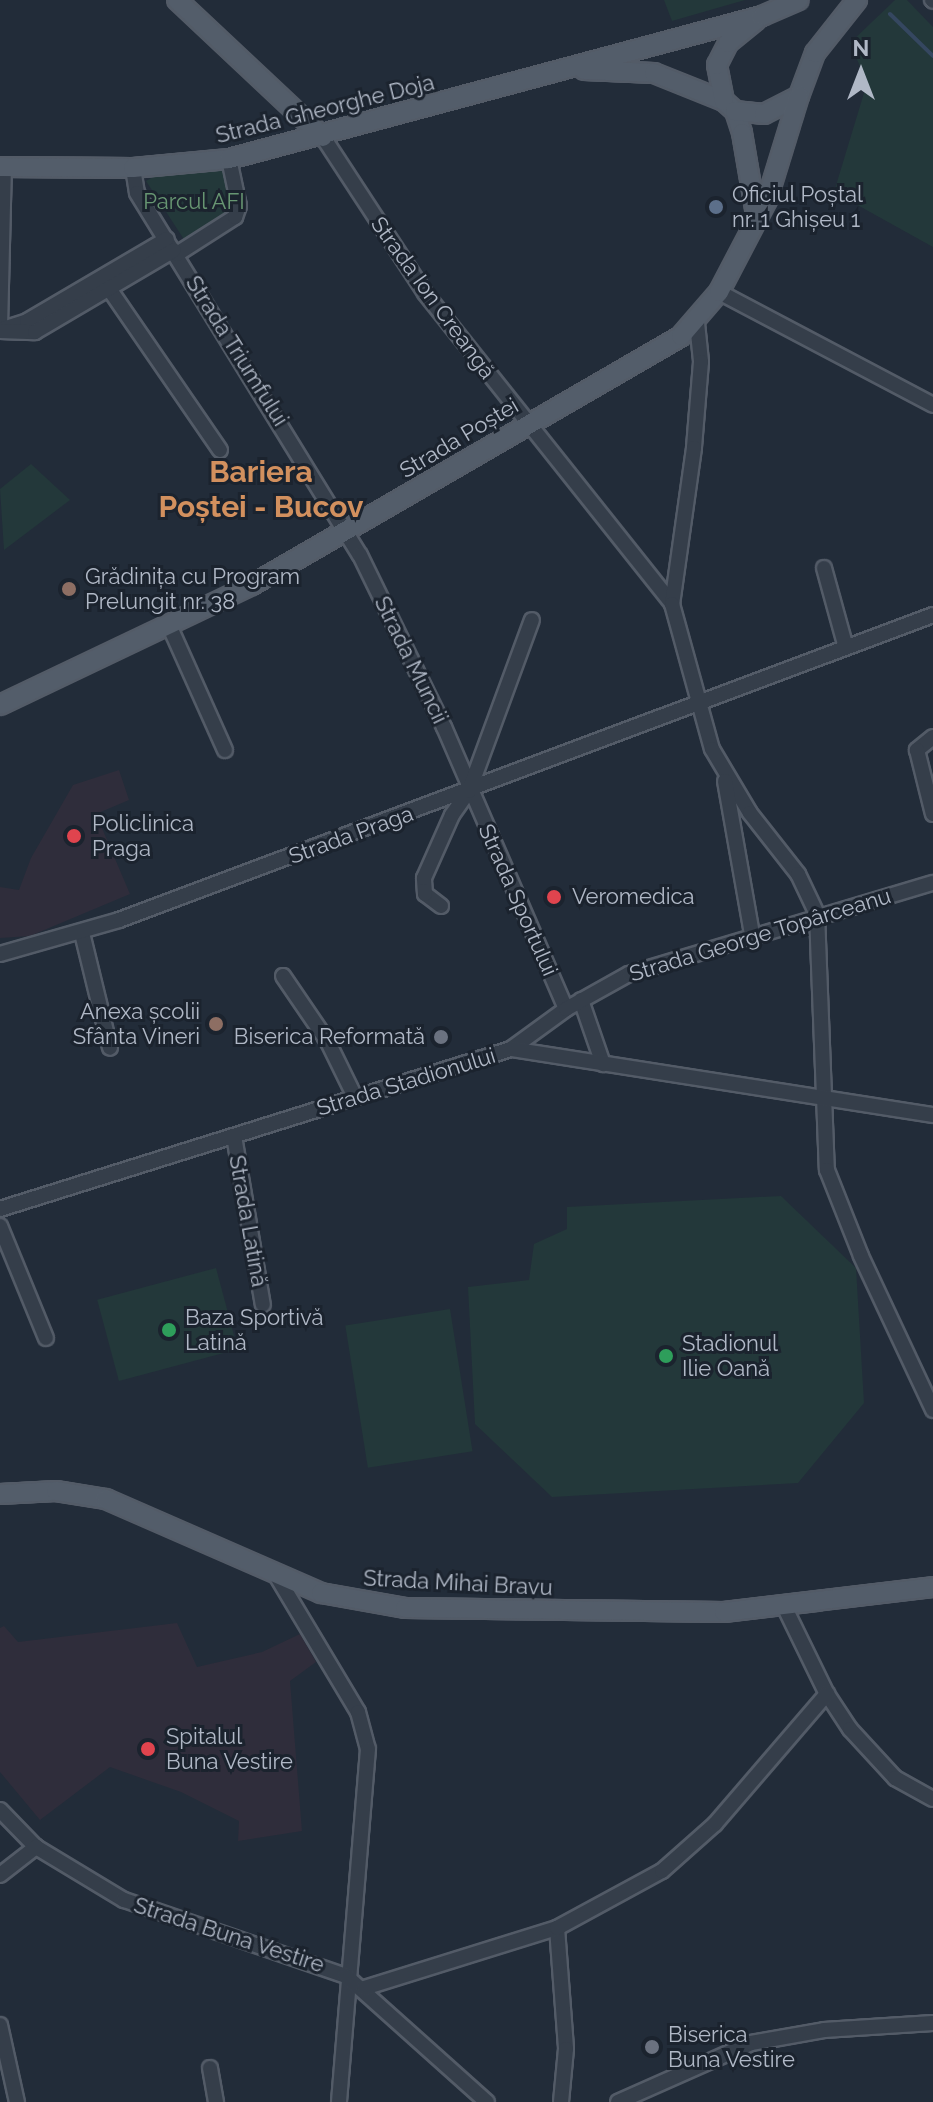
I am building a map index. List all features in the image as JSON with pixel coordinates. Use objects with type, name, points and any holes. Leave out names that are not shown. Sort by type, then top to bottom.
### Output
[{"type":"main road","points":[[177,0],[323,137]]},
{"type":"main road","name":"Strada Gheorghe Doja","points":[[2,167],[133,168],[229,159],[323,137],[762,16],[799,0]]},
{"type":"main road","name":"Strada Poștei","points":[[0,705],[169,625],[348,532],[697,323],[719,292],[756,215],[773,190],[799,96],[815,53],[857,0]]},
{"type":"main road","name":"Strada Gheorghe Doja","points":[[729,106],[716,73],[722,53],[762,16]]},
{"type":"main road","name":"Strada Gheorghe Doja","points":[[561,70],[654,73],[729,106]]},
{"type":"main road","points":[[729,106],[764,114],[799,96]]},
{"type":"main road","points":[[729,106],[747,149],[756,215]]},
{"type":"main road","name":"Strada Mihai Bravu","points":[[0,1494],[66,1492],[106,1499],[276,1575],[348,1601],[405,1608],[644,1613],[784,1606],[933,1587]]},
{"type":"street","name":"Strada Ion Creangă","points":[[323,137],[425,293],[672,604]]},
{"type":"street","points":[[0,329],[27,321],[235,217],[239,206],[229,159]]},
{"type":"street","points":[[0,329],[2,167]]},
{"type":"street","name":"Strada Triumfului","points":[[133,168],[137,193],[348,532]]},
{"type":"street","points":[[0,329],[35,332],[110,290],[173,247]]},
{"type":"street","points":[[110,290],[220,450]]},
{"type":"street","points":[[719,292],[933,405]]},
{"type":"street","points":[[697,323],[701,362],[694,448],[672,604],[697,701],[724,772],[752,934]]},
{"type":"street","name":"Strada Muncii","points":[[348,532],[444,727],[469,791]]},
{"type":"street","points":[[824,568],[845,644]]},
{"type":"street","name":"Strada Praga","points":[[0,954],[82,933],[469,791],[845,644],[933,615]]},
{"type":"street","points":[[441,906],[425,894],[424,878],[452,815],[469,791],[532,620]]},
{"type":"street","points":[[169,625],[225,750]]},
{"type":"street","points":[[933,737],[917,750],[933,814]]},
{"type":"street","points":[[724,772],[798,874],[817,914],[824,1145],[833,1191],[933,1410]]},
{"type":"street","name":"Strada Sportului","points":[[469,791],[566,1009]]},
{"type":"street","name":"Strada George Topârceanu","points":[[511,1049],[566,1009],[629,974],[817,914],[933,883]]},
{"type":"street","points":[[82,933],[110,1048]]},
{"type":"street","points":[[283,976],[335,1054],[355,1097]]},
{"type":"street","points":[[581,1000],[603,1064]]},
{"type":"street","name":"Strada Stadionului","points":[[0,1209],[511,1049],[822,1102],[933,1115]]},
{"type":"street","name":"Strada Latină","points":[[234,1136],[263,1305]]},
{"type":"street","points":[[0,1226],[46,1338]]},
{"type":"street","points":[[276,1575],[365,1730],[368,1765],[346,1976],[339,2102]]},
{"type":"street","points":[[784,1606],[827,1694],[872,1755],[895,1778],[933,1799]]},
{"type":"street","points":[[364,1988],[557,1928],[634,1888],[686,1853],[827,1694]]},
{"type":"street","name":"Strada Buna Vestire","points":[[0,1810],[36,1847],[100,1887],[163,1918],[290,1953],[346,1976],[364,1988],[487,2102]]},
{"type":"street","points":[[0,1875],[36,1847]]},
{"type":"street","points":[[557,1928],[566,2049],[561,2102]]},
{"type":"street","points":[[618,2102],[751,2043],[824,2030],[933,2023]]},
{"type":"street","points":[[0,2025],[17,2102]]},
{"type":"street","points":[[210,2068],[216,2102]]},
{"type":"shaded area","name":"Policlinica Praga","points":[[119,770],[129,800],[96,814],[130,894],[30,936],[0,938],[0,887],[19,890],[31,858],[73,785]]},
{"type":"shaded area","name":"Spitalul Buna Vestire","points":[[177,1623],[197,1667],[262,1652],[300,1634],[316,1662],[290,1681],[302,1831],[238,1841],[239,1821],[181,1792],[110,1767],[40,1820],[0,1772],[0,1628],[4,1626],[18,1642]]},
{"type":"green space","points":[[664,0],[745,0],[672,21]]},
{"type":"green space","points":[[895,0],[907,0],[933,27],[933,247],[834,192],[867,83],[850,43]]},
{"type":"green space","name":"Parcul AFI","points":[[225,165],[233,194],[231,213],[185,241],[146,181],[157,175]]},
{"type":"green space","points":[[31,464],[70,500],[4,550],[0,489]]},
{"type":"green space","name":"Stadionul Ilie Oană","points":[[781,1196],[856,1268],[864,1403],[798,1483],[552,1497],[475,1424],[468,1287],[529,1280],[534,1244],[567,1229],[567,1207]]},
{"type":"green space","name":"Baza Sportivă Latină","points":[[216,1268],[238,1349],[119,1381],[97,1300]]},
{"type":"green space","points":[[450,1309],[473,1451],[368,1468],[345,1326]]},
{"type":"waterway","points":[[890,14],[933,56]]},
{"type":"place","name":"Oficiul Poștal nr. 1 Ghișeu 1","points":[[716,207]]},
{"type":"place","name":"Grădinița cu Program Prelungit nr. 38","points":[[69,589]]},
{"type":"place","name":"Policlinica Praga","points":[[74,836]]},
{"type":"place","name":"Veromedica","points":[[554,897]]},
{"type":"place","name":"Anexa școlii Sfânta Vineri","points":[[216,1024]]},
{"type":"place","name":"Biserica Reformată","points":[[441,1037]]},
{"type":"place","name":"Baza Sportivă Latină","points":[[169,1330]]},
{"type":"place","name":"Stadionul Ilie Oană","points":[[666,1356]]},
{"type":"place","name":"Spitalul Buna Vestire","points":[[148,1749]]},
{"type":"place","name":"Biserica Buna Vestire","points":[[652,2047]]},
{"type":"district","name":"Bariera Poștei - Bucov","points":[[261,489]]}]
